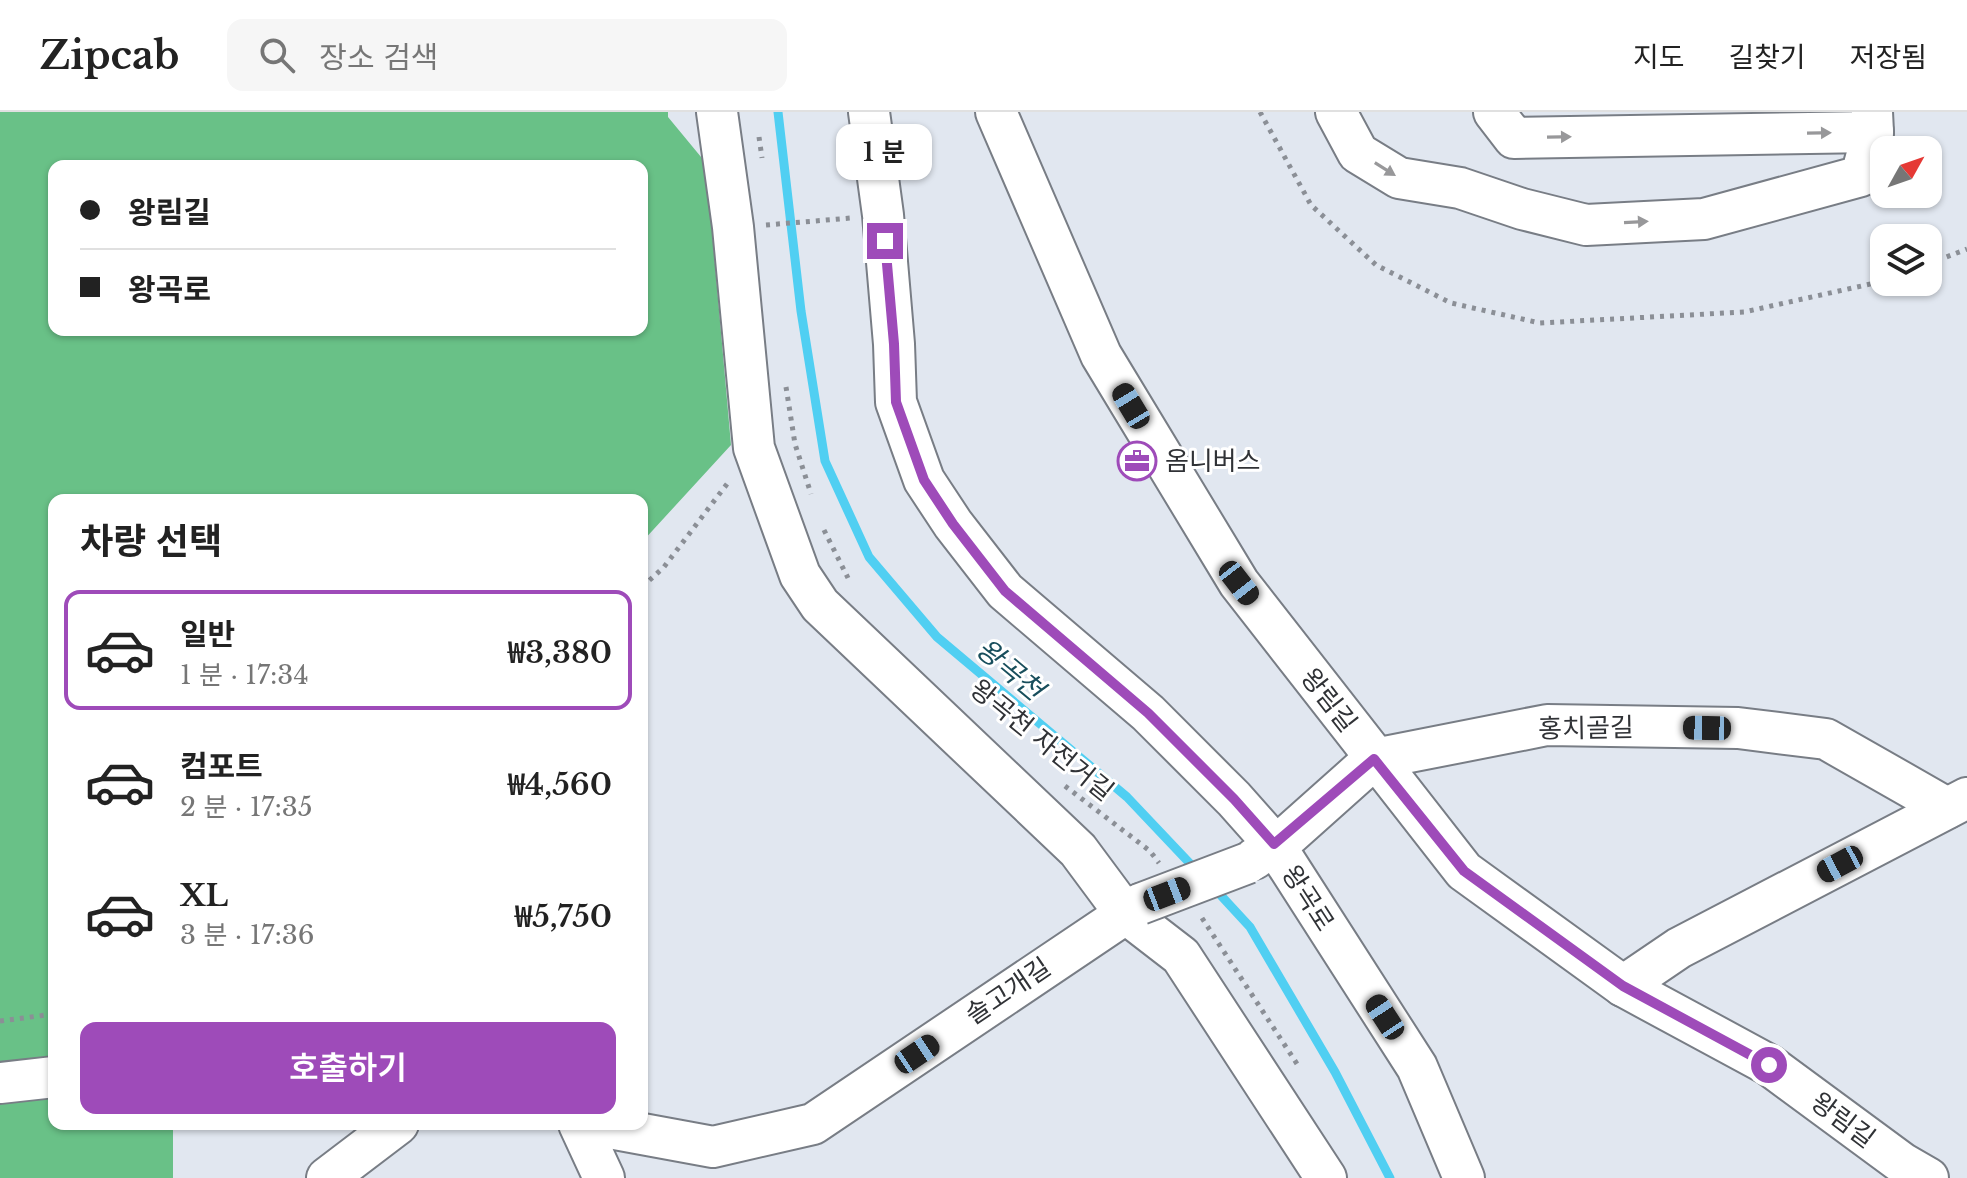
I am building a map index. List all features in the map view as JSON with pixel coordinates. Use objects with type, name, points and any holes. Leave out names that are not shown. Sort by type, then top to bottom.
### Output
[{"type":"street","name":"왕곡로","points":[[869,112],[883,215],[896,402],[924,480],[953,524],[1005,591],[1148,713],[1234,799],[1261,854],[1417,1067],[1464,1178]]},
{"type":"street","name":"왕림길","points":[[996,112],[1101,355],[1239,583],[1464,871],[1623,986],[1769,1065],[1902,1163],[1928,1178]]},
{"type":"street","points":[[1336,112],[1358,153],[1399,178],[1460,188],[1522,209],[1586,225],[1704,219],[1861,176],[1873,122],[1514,138],[1494,112]]},
{"type":"street","points":[[731,123],[758,225],[754,448],[800,575],[820,605],[1078,850],[1181,956],[1326,1178]]},
{"type":"street","name":"홍치골길","points":[[1261,854],[1374,759],[1547,725],[1738,728],[1826,739],[1957,803]]},
{"type":"street","name":"홍치골길","points":[[1623,986],[1679,948],[1957,803]]},
{"type":"street","name":"솔고개길","points":[[621,1130],[713,1147],[813,1124],[1132,908],[1261,854]]},
{"type":"street","points":[[0,1083],[48,1078]]},
{"type":"street","points":[[327,1178],[390,1130]]},
{"type":"street","points":[[582,1130],[604,1178]]},
{"type":"path","points":[[1260,112],[1311,205],[1376,265],[1451,303],[1540,323],[1744,312],[1870,284]]},
{"type":"path","points":[[731,123],[762,164]]},
{"type":"path","points":[[758,225],[883,215]]},
{"type":"path","points":[[1942,259],[1967,249]]},
{"type":"path","points":[[786,383],[795,444],[816,509]]},
{"type":"path","points":[[648,582],[664,567],[754,448]]},
{"type":"path","points":[[820,523],[850,583]]},
{"type":"path","name":"왕곡천 자전거길","points":[[1062,783],[1150,851],[1167,874]]},
{"type":"path","points":[[1193,907],[1306,1080]]},
{"type":"path","points":[[0,1021],[48,1015]]},
{"type":"green space","points":[[0,112],[668,112],[668,117],[706,163],[731,445],[648,535],[648,494],[48,494],[48,1130],[173,1130],[173,1178],[0,1178]]},
{"type":"waterway","name":"왕곡천","points":[[778,112],[801,311],[825,461],[869,557],[937,637],[1127,797],[1198,872]]},
{"type":"waterway","name":"왕곡천","points":[[1214,888],[1250,927],[1335,1072],[1390,1178]]},
{"type":"place","name":"옴니버스","points":[[1137,461]]},
{"type":"route","points":[[885,241],[896,402],[924,480],[953,524],[1005,591],[1148,713],[1274,844],[1290,834],[1374,759],[1464,871],[1623,986],[1769,1065]]}]
